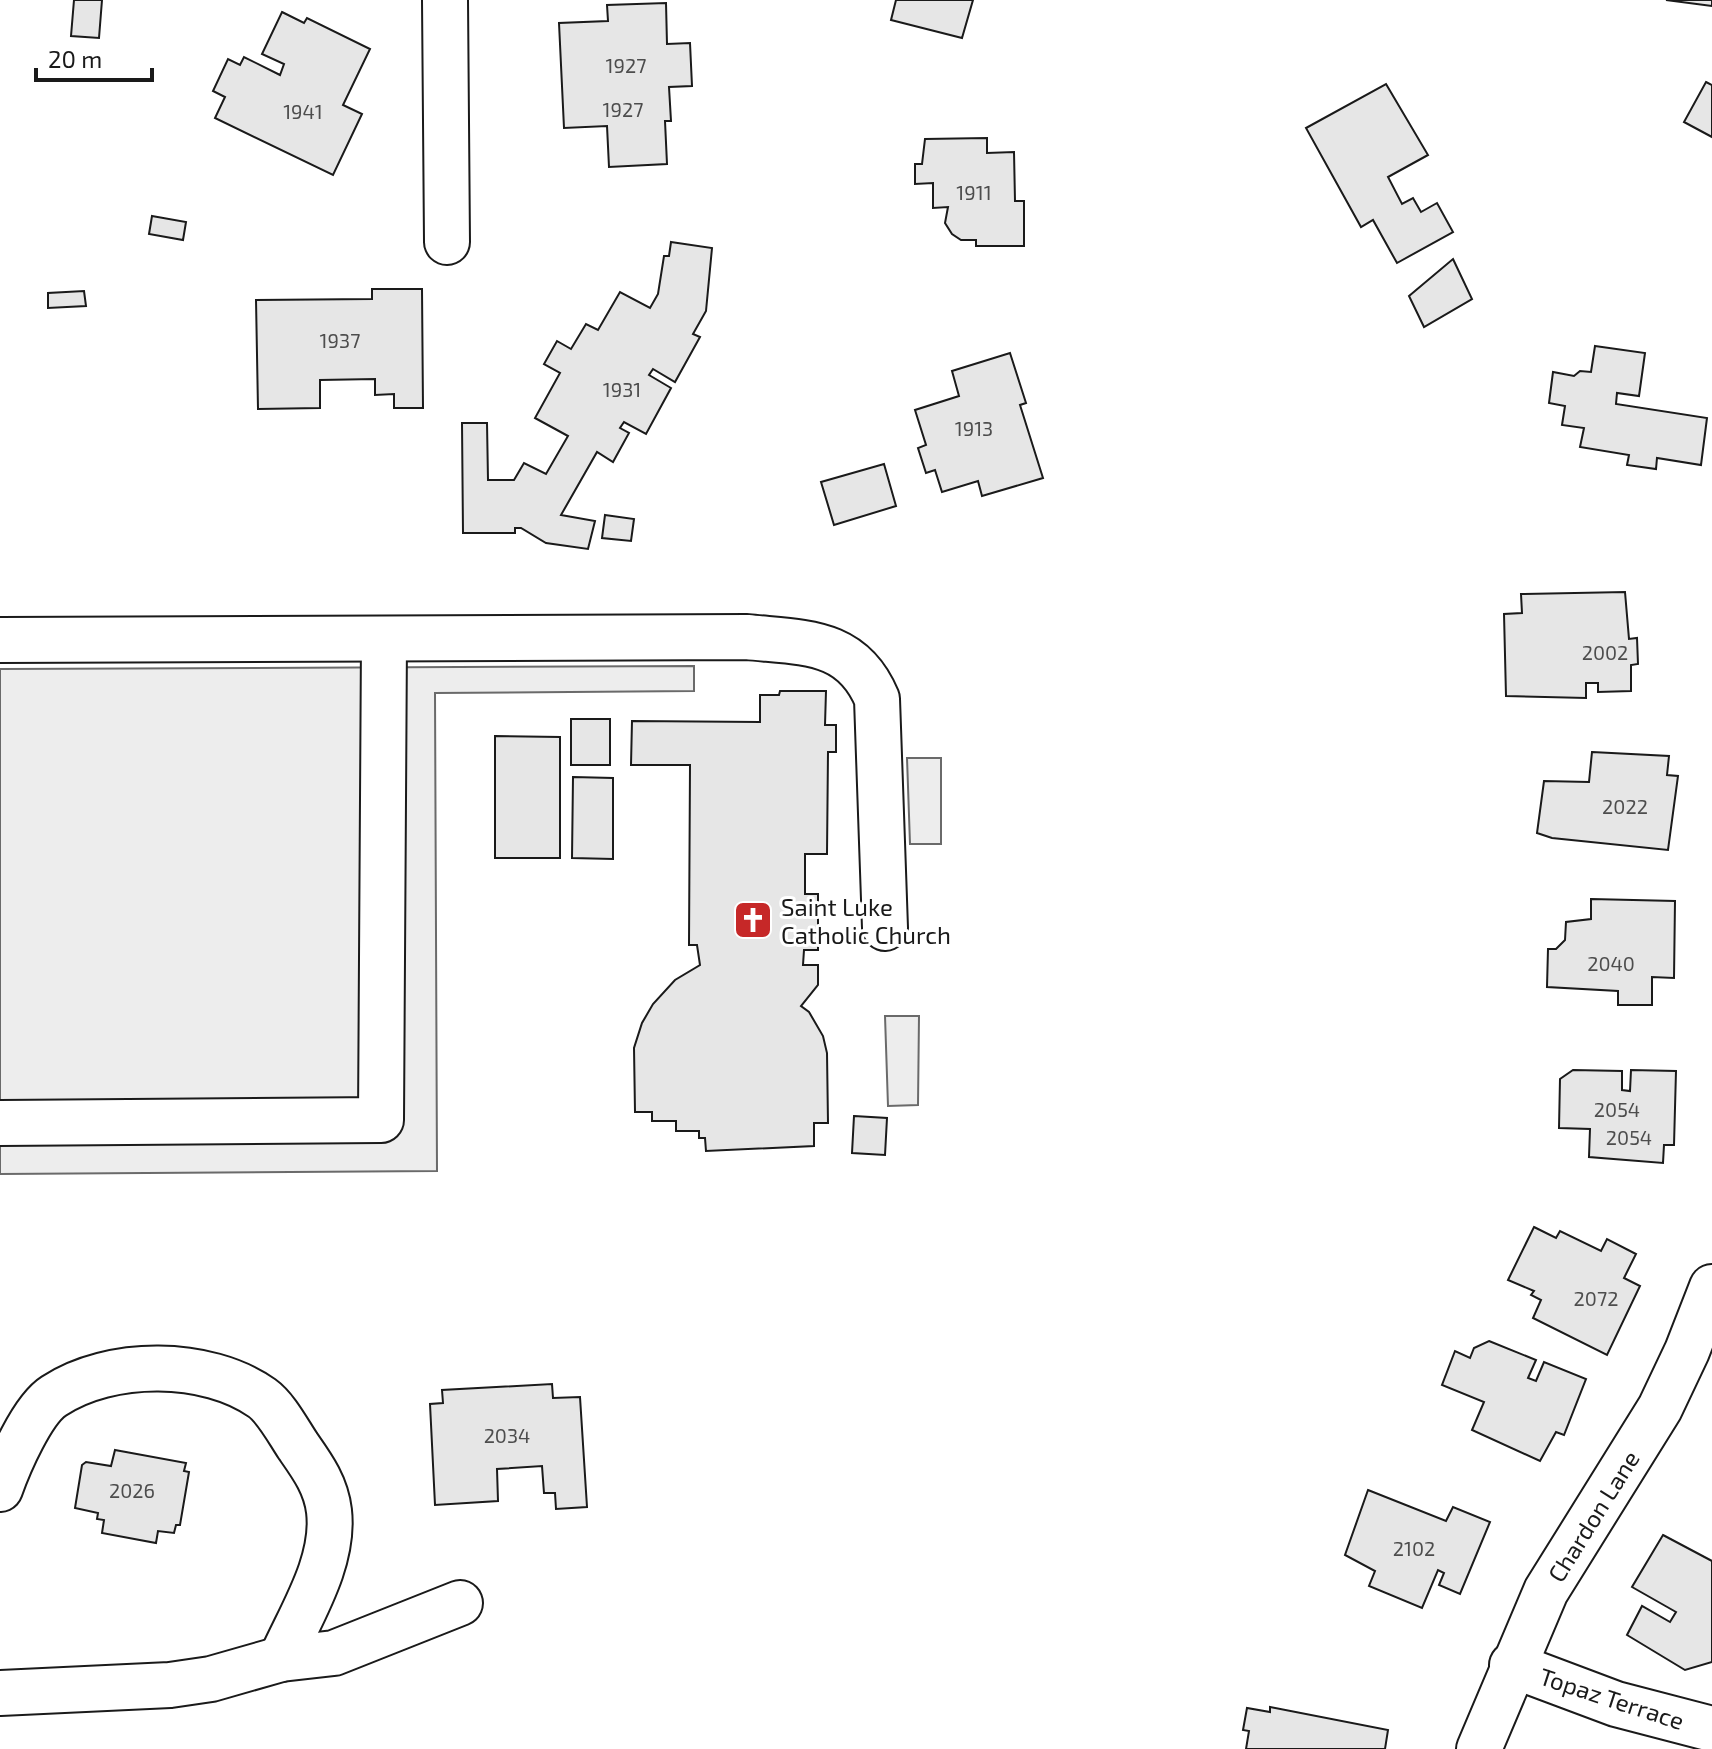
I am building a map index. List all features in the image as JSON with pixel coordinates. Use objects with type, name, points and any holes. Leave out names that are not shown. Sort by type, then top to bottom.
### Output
[{"type":"street","points":[[445,0],[447,242]]},
{"type":"street","points":[[0,640],[747,637],[823,644],[866,673],[877,699],[885,928]]},
{"type":"street","points":[[0,1123],[381,1120],[384,639]]},
{"type":"street","name":"Chardon Lane","points":[[1479,1749],[1512,1665],[1546,1591],[1660,1408],[1712,1287]]},
{"type":"street","points":[[0,1489],[14,1451],[52,1397],[104,1373],[161,1370],[225,1377],[264,1399],[319,1475],[329,1511],[325,1558],[281,1659]]},
{"type":"street","points":[[0,1693],[170,1685],[211,1679],[281,1659],[334,1653],[460,1603]]},
{"type":"street","name":"Topaz Terrace","points":[[1512,1665],[1616,1704],[1712,1729]]},
{"type":"shaded area","points":[[694,666],[694,691],[435,693],[437,1171],[0,1174],[0,669]]},
{"type":"shaded area","points":[[907,758],[941,758],[941,844],[910,844]]},
{"type":"shaded area","points":[[885,1016],[919,1016],[918,1105],[888,1106]]},
{"type":"building","points":[[74,0],[102,0],[99,38],[71,36]]},
{"type":"building","points":[[896,0],[973,0],[962,38],[891,20]]},
{"type":"building","points":[[1666,0],[1712,0],[1712,6]]},
{"type":"building","points":[[666,3],[667,44],[690,43],[692,86],[669,87],[671,121],[665,121],[667,164],[609,167],[607,126],[564,128],[559,23],[608,21],[607,5]]},
{"type":"building","points":[[282,12],[304,23],[307,18],[370,49],[343,105],[362,114],[333,175],[215,118],[225,97],[213,91],[228,59],[240,65],[244,57],[280,75],[284,64],[262,54]]},
{"type":"building","points":[[1706,82],[1712,85],[1712,137],[1684,122]]},
{"type":"building","points":[[1386,84],[1428,155],[1388,177],[1402,204],[1413,198],[1421,212],[1437,203],[1453,232],[1397,263],[1373,220],[1361,227],[1306,128]]},
{"type":"building","points":[[987,138],[987,153],[1014,152],[1015,201],[1024,201],[1024,246],[976,246],[976,240],[961,240],[952,234],[945,223],[948,207],[933,208],[933,183],[915,184],[915,164],[922,164],[925,139]]},
{"type":"building","points":[[152,216],[186,222],[183,240],[149,234]]},
{"type":"building","points":[[671,242],[712,248],[706,311],[693,334],[700,337],[675,382],[653,369],[649,375],[671,388],[646,434],[624,422],[620,428],[629,433],[613,462],[597,452],[561,515],[595,521],[588,549],[546,543],[521,528],[515,528],[515,533],[463,533],[462,423],[487,423],[488,480],[514,480],[524,463],[546,474],[568,436],[535,418],[560,373],[544,364],[557,341],[571,349],[586,324],[598,330],[620,292],[650,308],[658,294],[664,256],[669,256]]},
{"type":"building","points":[[1453,259],[1472,299],[1424,327],[1409,296]]},
{"type":"building","points":[[372,289],[422,289],[423,408],[394,408],[394,394],[375,395],[375,379],[320,380],[320,408],[258,409],[256,300],[372,299]]},
{"type":"building","points":[[84,291],[86,306],[48,308],[48,293]]},
{"type":"building","points":[[1595,346],[1645,353],[1639,396],[1617,393],[1616,404],[1707,418],[1701,465],[1657,458],[1656,469],[1627,465],[1629,455],[1580,447],[1584,428],[1562,425],[1565,406],[1549,403],[1553,372],[1574,376],[1580,371],[1591,372]]},
{"type":"building","points":[[1010,353],[1026,403],[1020,405],[1043,478],[982,496],[978,481],[942,492],[935,470],[926,473],[918,448],[926,445],[915,410],[959,396],[952,371]]},
{"type":"building","points":[[884,464],[896,506],[834,525],[821,482]]},
{"type":"building","points":[[605,515],[634,519],[631,541],[602,538]]},
{"type":"building","points":[[1625,592],[1629,639],[1637,638],[1638,664],[1631,665],[1631,691],[1598,692],[1598,683],[1586,683],[1586,698],[1506,696],[1504,614],[1522,613],[1521,594]]},
{"type":"building","name":"Saint Luke Catholic Church","points":[[780,691],[826,691],[825,725],[836,725],[836,752],[828,752],[827,854],[805,854],[805,894],[818,894],[818,950],[804,950],[803,965],[818,965],[818,985],[801,1006],[809,1012],[823,1036],[827,1053],[828,1123],[814,1123],[814,1146],[706,1151],[705,1138],[699,1138],[699,1131],[676,1131],[676,1121],[652,1121],[652,1112],[635,1112],[634,1048],[642,1023],[653,1004],[675,980],[700,965],[697,945],[689,945],[690,765],[631,765],[632,721],[760,722],[760,695],[779,695]]},
{"type":"building","points":[[571,719],[610,719],[610,765],[571,765]]},
{"type":"building","points":[[495,736],[560,737],[560,858],[495,858]]},
{"type":"building","points":[[1592,752],[1669,756],[1667,775],[1678,776],[1668,850],[1552,838],[1537,833],[1544,781],[1589,782]]},
{"type":"building","points":[[573,777],[613,778],[613,859],[572,858]]},
{"type":"building","points":[[1591,899],[1675,901],[1674,978],[1652,977],[1652,1005],[1618,1005],[1618,991],[1547,987],[1548,949],[1556,949],[1565,940],[1566,922],[1591,919]]},
{"type":"building","points":[[1573,1070],[1622,1071],[1622,1090],[1630,1091],[1631,1070],[1676,1071],[1674,1145],[1664,1145],[1663,1163],[1589,1157],[1590,1129],[1559,1128],[1560,1079]]},
{"type":"building","points":[[854,1116],[887,1118],[885,1155],[852,1153]]},
{"type":"building","points":[[1534,1227],[1556,1238],[1560,1231],[1601,1251],[1607,1239],[1636,1254],[1624,1278],[1640,1286],[1607,1355],[1533,1318],[1541,1300],[1531,1295],[1534,1291],[1508,1280]]},
{"type":"building","points":[[1489,1341],[1536,1360],[1528,1378],[1536,1381],[1544,1362],[1586,1379],[1564,1435],[1556,1432],[1540,1461],[1472,1430],[1484,1402],[1442,1385],[1455,1351],[1470,1358],[1474,1348]]},
{"type":"building","points":[[552,1384],[553,1398],[580,1397],[587,1507],[556,1509],[555,1493],[544,1493],[542,1466],[497,1469],[498,1501],[435,1505],[430,1404],[443,1403],[442,1390]]},
{"type":"building","points":[[115,1450],[186,1463],[184,1471],[189,1472],[180,1525],[176,1525],[174,1533],[158,1531],[156,1543],[102,1533],[104,1520],[97,1519],[98,1513],[75,1508],[82,1465],[86,1462],[111,1466]]},
{"type":"building","points":[[1368,1490],[1446,1521],[1453,1507],[1490,1522],[1460,1594],[1439,1585],[1444,1573],[1438,1570],[1422,1608],[1369,1586],[1375,1571],[1345,1555]]},
{"type":"building","points":[[1663,1535],[1712,1561],[1712,1662],[1685,1670],[1627,1635],[1642,1606],[1670,1622],[1676,1612],[1632,1587]]},
{"type":"building","points":[[1270,1707],[1388,1730],[1385,1749],[1246,1749],[1249,1731],[1243,1730],[1247,1708],[1270,1712]]},
{"type":"place","name":"Saint Luke Catholic Church","points":[[753,920]]}]
